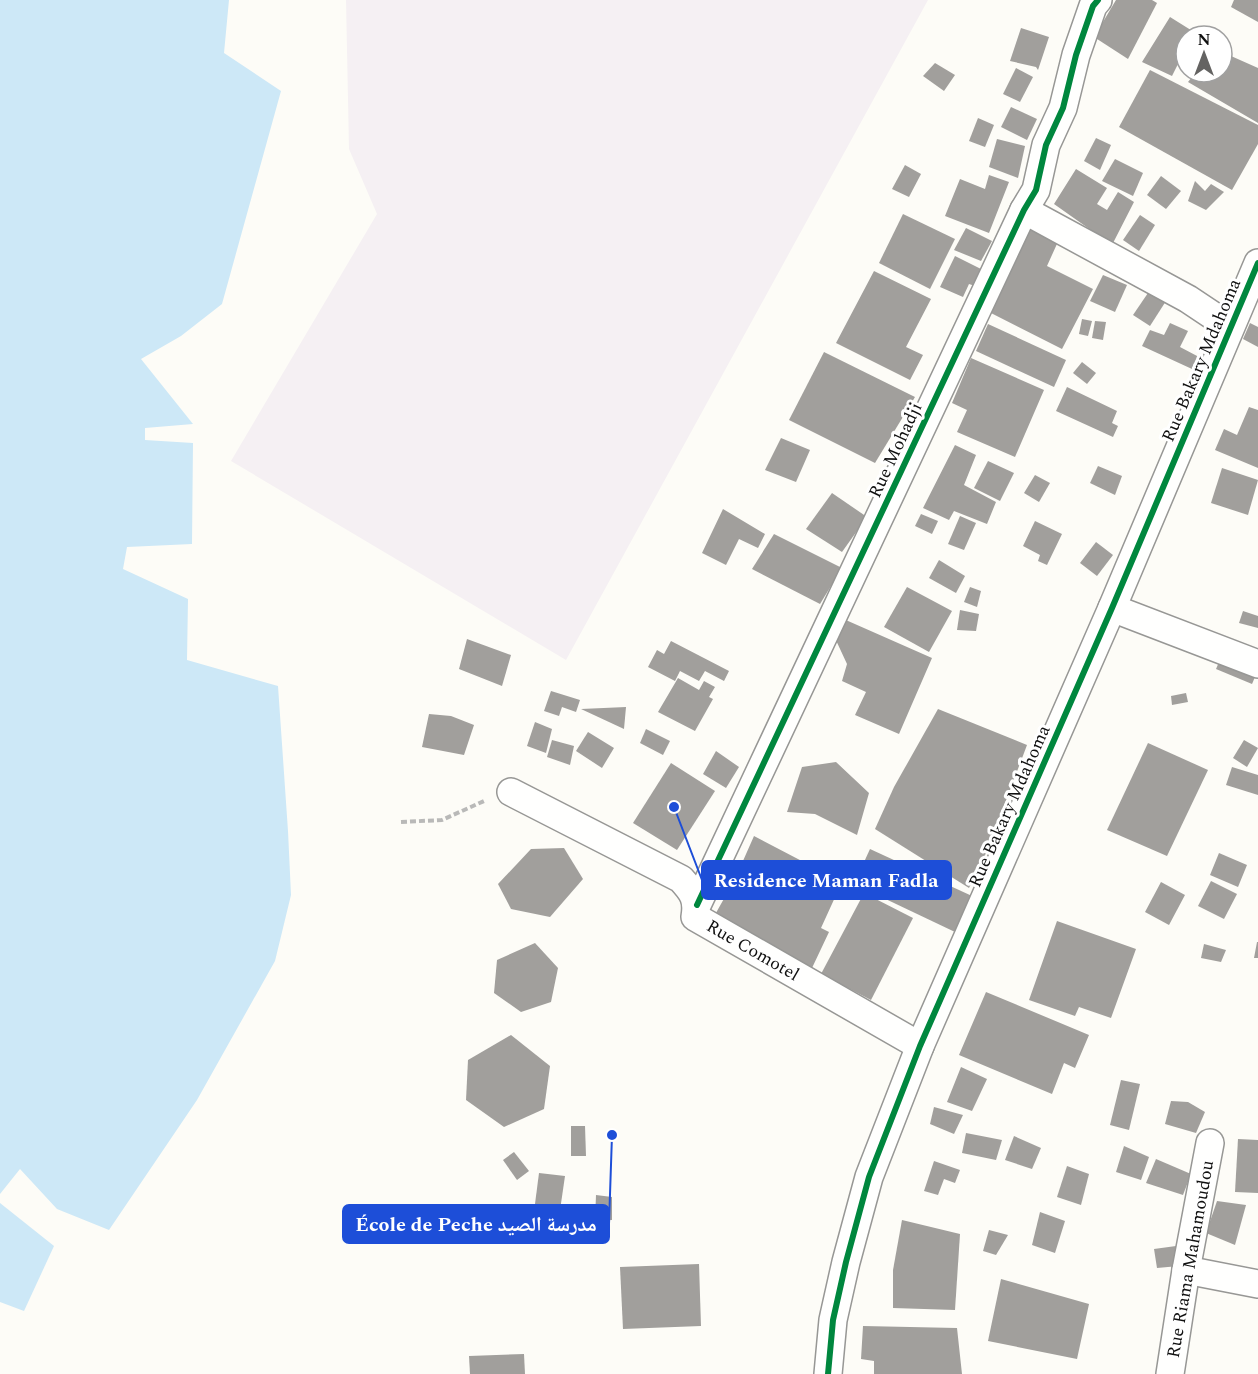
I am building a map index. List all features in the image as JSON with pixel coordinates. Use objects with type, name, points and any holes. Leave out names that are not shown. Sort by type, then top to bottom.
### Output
[{"type":"street","name":"Rue Mohadji","points":[[697,905],[1024,210],[1036,190],[1046,145],[1063,108],[1076,55],[1093,6],[1098,0]]},
{"type":"street","points":[[1024,210],[1188,299],[1230,327]]},
{"type":"street","name":"Rue Bakary Mdahoma","points":[[828,1374],[833,1320],[869,1177],[920,1046],[1112,608],[1258,263]]},
{"type":"street","points":[[1112,608],[1258,664]]},
{"type":"street","name":"Rue Comotel","points":[[511,792],[681,879],[691,890],[697,905],[696,917],[920,1046]]},
{"type":"street","name":"Rue Riama Mahamoudou","points":[[1170,1374],[1186,1270],[1210,1143]]},
{"type":"street","points":[[1186,1270],[1258,1284]]},
{"type":"path","points":[[401,822],[442,820],[491,798],[511,792]]},
{"type":"shaded area","points":[[346,0],[928,0],[566,660],[231,461],[377,214],[349,149]]},
{"type":"water","points":[[0,0],[229,0],[224,53],[281,91],[222,304],[181,336],[141,359],[193,424],[145,428],[145,440],[193,443],[192,544],[127,547],[123,569],[188,599],[187,660],[278,686],[291,895],[275,961],[197,1100],[109,1230],[57,1209],[20,1169],[0,1194]]},
{"type":"water","points":[[0,1203],[54,1246],[24,1311],[0,1302]]},
{"type":"building","points":[[1116,0],[1152,0],[1157,3],[1128,59],[1094,37]]},
{"type":"building","points":[[1234,0],[1258,0],[1258,22],[1231,7]]},
{"type":"building","points":[[1170,17],[1181,24],[1174,24],[1174,72],[1172,76],[1142,62]]},
{"type":"building","points":[[1021,28],[1049,37],[1038,70],[1036,67],[1010,61]]},
{"type":"building","points":[[1234,57],[1258,68],[1258,123],[1191,84],[1234,84]]},
{"type":"building","points":[[935,63],[955,75],[944,91],[923,76]]},
{"type":"building","points":[[1016,68],[1033,77],[1020,102],[1003,94]]},
{"type":"building","points":[[1150,70],[1258,125],[1258,144],[1232,190],[1119,127]]},
{"type":"building","points":[[1011,107],[1037,119],[1027,140],[1001,127]]},
{"type":"building","points":[[978,118],[994,125],[985,147],[969,141]]},
{"type":"building","points":[[1096,138],[1111,145],[1100,170],[1084,161]]},
{"type":"building","points":[[997,139],[1025,146],[1018,178],[989,167]]},
{"type":"building","points":[[1115,159],[1143,173],[1133,196],[1102,181]]},
{"type":"building","points":[[905,165],[921,174],[909,197],[892,189]]},
{"type":"building","points":[[1076,169],[1107,188],[1097,204],[1107,210],[1118,192],[1134,202],[1112,245],[1054,204]]},
{"type":"building","points":[[989,175],[1009,182],[989,233],[945,216],[960,179],[985,189]]},
{"type":"building","points":[[1161,176],[1181,191],[1166,209],[1147,195]]},
{"type":"building","points":[[1195,181],[1205,191],[1211,184],[1224,192],[1206,210],[1188,201]]},
{"type":"building","points":[[903,214],[955,239],[930,289],[879,263]]},
{"type":"building","points":[[1140,215],[1155,225],[1139,251],[1123,240]]},
{"type":"building","points":[[1028,221],[1061,235],[1047,266],[1093,289],[1062,349],[987,311]]},
{"type":"building","points":[[966,228],[992,241],[981,261],[954,250]]},
{"type":"building","points":[[955,256],[983,270],[975,286],[969,284],[963,297],[940,287]]},
{"type":"building","points":[[874,271],[931,299],[906,347],[923,355],[910,380],[836,343]]},
{"type":"building","points":[[1103,275],[1127,285],[1115,312],[1090,301]]},
{"type":"building","points":[[1150,290],[1166,301],[1150,326],[1133,315]]},
{"type":"building","points":[[1082,319],[1092,321],[1088,336],[1079,334]]},
{"type":"building","points":[[1095,321],[1106,322],[1103,340],[1092,338]]},
{"type":"building","points":[[1170,323],[1188,331],[1180,347],[1199,357],[1192,369],[1142,346],[1150,330],[1164,335]]},
{"type":"building","points":[[1250,323],[1258,327],[1258,347],[1243,339]]},
{"type":"building","points":[[988,324],[1066,360],[1054,387],[976,351]]},
{"type":"building","points":[[824,352],[915,397],[875,463],[789,420]]},
{"type":"building","points":[[971,358],[1044,390],[1015,457],[957,432],[967,410],[952,403]]},
{"type":"building","points":[[1082,362],[1096,373],[1087,384],[1073,373]]},
{"type":"building","points":[[1067,387],[1117,411],[1112,423],[1118,426],[1113,437],[1056,411]]},
{"type":"building","points":[[1249,407],[1258,410],[1258,468],[1215,450],[1224,429],[1237,435]]},
{"type":"building","points":[[781,438],[810,450],[796,482],[765,470]]},
{"type":"building","points":[[955,445],[976,455],[964,485],[996,502],[987,524],[954,511],[949,520],[923,508]]},
{"type":"building","points":[[988,461],[1014,473],[1000,501],[974,488]]},
{"type":"building","points":[[1098,466],[1122,476],[1115,495],[1090,483]]},
{"type":"building","points":[[1222,468],[1258,480],[1248,515],[1211,503]]},
{"type":"building","points":[[1035,475],[1050,483],[1039,502],[1024,493]]},
{"type":"building","points":[[832,493],[867,517],[842,552],[806,529]]},
{"type":"building","points":[[723,509],[765,534],[758,548],[739,539],[726,565],[702,553]]},
{"type":"building","points":[[921,514],[938,521],[932,534],[915,526]]},
{"type":"building","points":[[960,516],[976,523],[964,550],[948,544]]},
{"type":"building","points":[[1035,521],[1062,534],[1047,565],[1038,561],[1040,555],[1023,546]]},
{"type":"building","points":[[774,534],[842,568],[820,604],[752,569]]},
{"type":"building","points":[[1096,542],[1113,555],[1097,576],[1080,563]]},
{"type":"building","points":[[939,560],[965,576],[956,593],[929,578]]},
{"type":"building","points":[[907,587],[952,611],[929,652],[884,627]]},
{"type":"building","points":[[970,587],[981,591],[977,607],[964,602]]},
{"type":"building","points":[[960,610],[979,614],[976,631],[957,630]]},
{"type":"building","points":[[1243,611],[1258,616],[1258,628],[1239,623]]},
{"type":"building","points":[[839,617],[932,658],[899,734],[855,715],[866,692],[842,681],[847,664],[834,636]]},
{"type":"building","points":[[467,639],[511,655],[502,686],[459,669]]},
{"type":"building","points":[[671,641],[729,671],[724,681],[705,671],[699,681],[680,671],[675,681],[648,667],[657,650],[664,654]]},
{"type":"building","points":[[1222,655],[1258,670],[1252,684],[1216,669]]},
{"type":"building","points":[[678,678],[699,690],[704,681],[715,687],[709,697],[713,699],[695,731],[658,712]]},
{"type":"building","points":[[551,691],[580,700],[576,712],[562,707],[559,716],[544,711]]},
{"type":"building","points":[[1186,693],[1188,702],[1172,705],[1171,696]]},
{"type":"building","points":[[626,707],[624,729],[581,709]]},
{"type":"building","points":[[938,709],[1027,745],[987,851],[969,888],[875,829],[894,787]]},
{"type":"building","points":[[429,714],[451,716],[474,725],[464,755],[422,747]]},
{"type":"building","points":[[535,722],[552,729],[546,753],[527,746]]},
{"type":"building","points":[[646,729],[670,741],[663,755],[640,743]]},
{"type":"building","points":[[588,732],[614,748],[602,768],[576,751]]},
{"type":"building","points":[[552,740],[574,746],[570,765],[547,757]]},
{"type":"building","points":[[1244,740],[1258,748],[1247,767],[1233,758]]},
{"type":"building","points":[[1148,743],[1208,770],[1167,856],[1107,830]]},
{"type":"building","points":[[716,751],[739,767],[726,788],[703,774]]},
{"type":"building","points":[[836,762],[869,793],[857,835],[815,814],[787,812],[802,767]]},
{"type":"building","points":[[671,763],[715,791],[677,850],[633,823]]},
{"type":"building","points":[[1232,767],[1258,775],[1258,795],[1226,785]]},
{"type":"building","points":[[754,836],[842,882],[821,928],[829,932],[812,968],[712,920],[735,879]]},
{"type":"building","points":[[564,848],[583,879],[550,917],[511,909],[498,884],[531,849]]},
{"type":"building","points":[[870,849],[972,896],[955,932],[854,884]]},
{"type":"building","points":[[1219,853],[1247,865],[1238,887],[1210,875]]},
{"type":"building","points":[[1211,881],[1237,894],[1224,919],[1198,906]]},
{"type":"building","points":[[1161,882],[1185,895],[1169,925],[1145,912]]},
{"type":"building","points":[[864,893],[913,918],[871,1000],[821,974]]},
{"type":"building","points":[[1057,921],[1136,949],[1111,1018],[1079,1007],[1075,1016],[1029,1000]]},
{"type":"building","points":[[1257,942],[1258,958],[1254,958]]},
{"type":"building","points":[[535,943],[558,968],[551,1002],[521,1012],[494,993],[497,960]]},
{"type":"building","points":[[1204,944],[1226,950],[1221,962],[1201,958]]},
{"type":"building","points":[[986,992],[1089,1035],[1075,1068],[1064,1063],[1052,1094],[959,1055]]},
{"type":"building","points":[[511,1035],[550,1066],[544,1109],[504,1127],[466,1100],[468,1060]]},
{"type":"building","points":[[961,1067],[987,1079],[972,1111],[947,1102]]},
{"type":"building","points":[[1121,1080],[1140,1084],[1129,1130],[1110,1125]]},
{"type":"building","points":[[1171,1101],[1188,1102],[1205,1112],[1196,1133],[1165,1124]]},
{"type":"building","points":[[934,1107],[963,1115],[954,1134],[930,1124]]},
{"type":"building","points":[[571,1126],[585,1126],[586,1156],[571,1156]]},
{"type":"building","points":[[966,1133],[1002,1140],[996,1160],[962,1153]]},
{"type":"building","points":[[1014,1136],[1041,1148],[1032,1169],[1005,1160]]},
{"type":"building","points":[[1238,1139],[1258,1140],[1258,1193],[1235,1192]]},
{"type":"building","points":[[1124,1146],[1149,1157],[1141,1180],[1116,1172]]},
{"type":"building","points":[[514,1152],[529,1171],[517,1180],[503,1160]]},
{"type":"building","points":[[1156,1159],[1191,1174],[1183,1195],[1146,1183]]},
{"type":"building","points":[[934,1161],[960,1170],[955,1183],[944,1179],[938,1195],[924,1191]]},
{"type":"building","points":[[1067,1166],[1089,1174],[1081,1205],[1057,1197]]},
{"type":"building","points":[[539,1173],[565,1176],[557,1231],[532,1227]]},
{"type":"building","points":[[596,1195],[612,1197],[612,1220],[595,1221]]},
{"type":"building","points":[[1217,1201],[1246,1205],[1235,1245],[1206,1233]]},
{"type":"building","points":[[1040,1212],[1065,1221],[1055,1253],[1032,1245]]},
{"type":"building","points":[[902,1220],[960,1234],[955,1310],[893,1308],[893,1270]]},
{"type":"building","points":[[989,1230],[1008,1235],[996,1255],[983,1251]]},
{"type":"building","points":[[1176,1246],[1179,1266],[1157,1268],[1154,1249]]},
{"type":"building","points":[[699,1264],[701,1326],[623,1329],[620,1267]]},
{"type":"building","points":[[1001,1279],[1089,1304],[1077,1359],[988,1341]]},
{"type":"building","points":[[863,1326],[957,1328],[962,1374],[874,1374],[874,1361],[861,1359]]},
{"type":"building","points":[[524,1354],[525,1374],[470,1374],[469,1356]]},
{"type":"cycle path","points":[[697,905],[1024,210],[1036,190],[1046,145],[1063,108],[1076,55],[1093,6],[1098,0]]},
{"type":"cycle path","points":[[828,1374],[833,1320],[869,1177],[920,1046],[1112,608],[1258,263]]},
{"type":"place","name":"Residence Maman Fadla","points":[[674,807]]},
{"type":"place","name":"École de Peche مدرسة الصيد","points":[[612,1135]]}]
